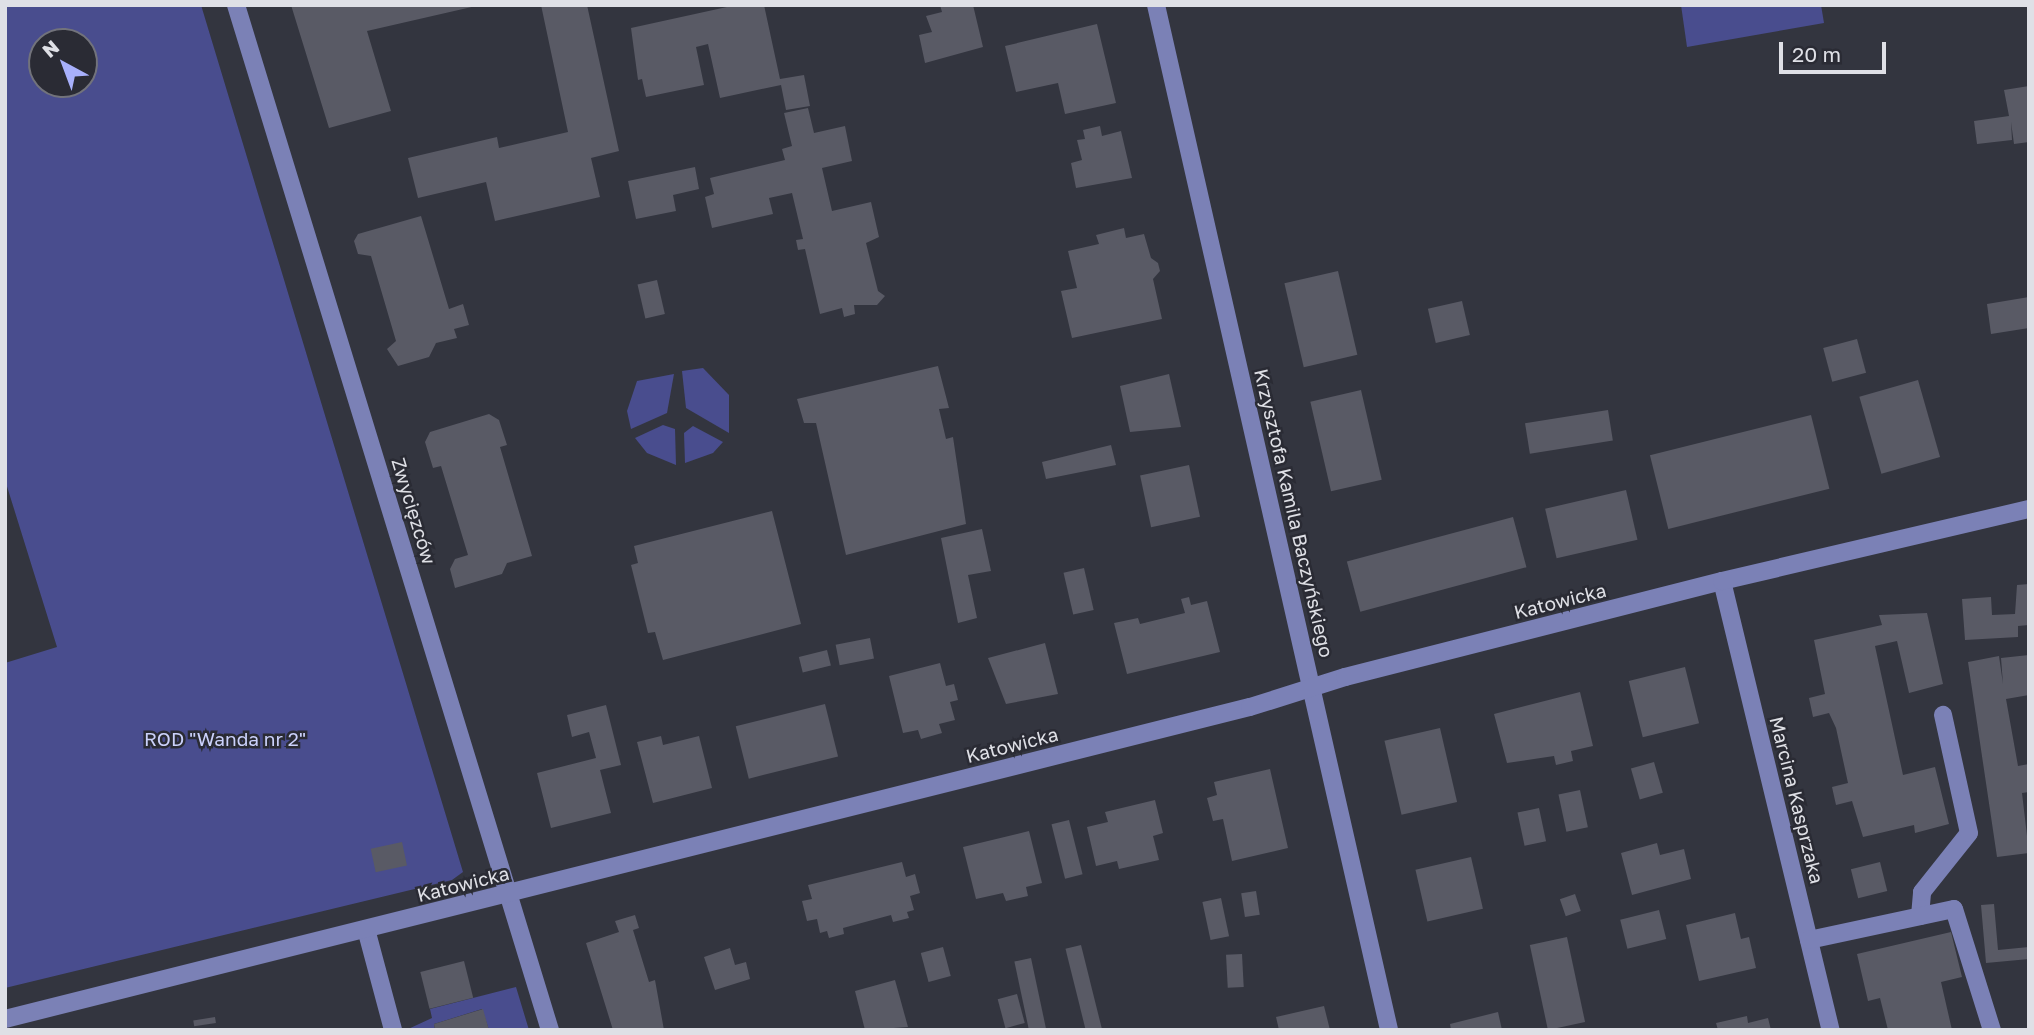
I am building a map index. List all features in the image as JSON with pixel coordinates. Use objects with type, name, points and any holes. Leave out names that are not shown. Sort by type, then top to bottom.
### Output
[{"type":"street","name":"Zwycięzców","points":[[236,5],[550,1030]]},
{"type":"street","name":"Krzysztofa Kamila Baczyńskiego","points":[[1156,5],[1389,1030]]},
{"type":"street","name":"Katowicka","points":[[5,1019],[1313,689],[1722,581],[2029,509]]},
{"type":"street","name":"Marcina Kasprzaka","points":[[1722,581],[1831,1030]]},
{"type":"street","points":[[1920,916],[1922,892],[1969,833],[1943,715]]},
{"type":"street","points":[[1809,940],[1954,909],[1992,1030]]},
{"type":"street","points":[[366,929],[393,1030]]},
{"type":"green space","name":"ROD \"Wanda nr 2\"","points":[[5,5],[201,5],[463,872],[452,880],[5,988],[5,663],[57,647],[5,480]]},
{"type":"green space","points":[[1681,5],[1821,5],[1824,23],[1687,47]]},
{"type":"green space","points":[[703,368],[729,395],[729,433],[686,408],[682,371]]},
{"type":"green space","points":[[674,374],[667,413],[631,429],[627,411],[637,381]]},
{"type":"green space","points":[[663,425],[675,429],[676,465],[647,453],[635,438]]},
{"type":"green space","points":[[693,426],[723,442],[713,453],[685,463],[684,433]]},
{"type":"green space","points":[[516,987],[529,1030],[489,1030],[482,1009],[434,1024],[435,1030],[406,1030],[432,1018],[430,1009]]},
{"type":"building","points":[[291,5],[476,6],[367,31],[391,111],[329,128]]},
{"type":"building","points":[[541,5],[587,5],[619,151],[591,158],[600,197],[495,221],[486,182],[418,198],[408,158],[497,137],[499,148],[568,132]]},
{"type":"building","points":[[736,5],[764,5],[780,79],[804,75],[810,106],[786,110],[781,85],[720,98],[708,44],[696,47],[704,85],[646,97],[642,79],[638,80],[631,28]]},
{"type":"building","points":[[940,5],[973,5],[983,47],[925,63],[919,35],[932,32],[926,16],[942,12]]},
{"type":"building","points":[[1097,24],[1116,103],[1065,114],[1058,83],[1016,92],[1005,46]]},
{"type":"building","points":[[2029,86],[2029,142],[2014,144],[2011,122],[2012,140],[1977,144],[1974,121],[2009,116],[2004,90]]},
{"type":"building","points":[[808,108],[814,133],[845,126],[852,161],[822,168],[832,211],[871,202],[879,237],[866,243],[878,291],[885,296],[877,305],[854,305],[855,314],[844,317],[842,308],[820,314],[805,249],[798,250],[796,240],[803,239],[792,193],[769,198],[773,214],[712,228],[705,197],[714,194],[710,178],[785,160],[782,149],[792,146],[784,113]]},
{"type":"building","points":[[1100,126],[1102,136],[1121,131],[1132,178],[1076,188],[1071,163],[1082,160],[1077,140],[1085,139],[1083,130]]},
{"type":"building","points":[[695,167],[699,189],[673,195],[676,211],[636,219],[628,181]]},
{"type":"building","points":[[421,216],[449,309],[463,304],[469,325],[454,329],[457,338],[436,343],[429,357],[398,366],[387,349],[396,341],[371,256],[358,254],[354,241],[358,234]]},
{"type":"building","points":[[1124,228],[1126,238],[1144,234],[1151,258],[1158,263],[1160,271],[1153,279],[1162,319],[1072,338],[1061,291],[1077,288],[1068,251],[1099,244],[1096,235]]},
{"type":"building","points":[[1338,271],[1357,355],[1304,367],[1284,283]]},
{"type":"building","points":[[657,280],[665,314],[645,319],[638,284]]},
{"type":"building","points":[[2029,297],[2029,328],[1991,334],[1987,304]]},
{"type":"building","points":[[1462,301],[1470,335],[1436,343],[1428,309]]},
{"type":"building","points":[[1857,339],[1866,373],[1832,382],[1823,348]]},
{"type":"building","points":[[938,366],[949,408],[939,409],[946,439],[953,437],[966,524],[846,555],[816,423],[804,423],[797,399]]},
{"type":"building","points":[[1169,374],[1181,427],[1130,432],[1120,386]]},
{"type":"building","points":[[1918,380],[1940,457],[1881,474],[1859,397]]},
{"type":"building","points":[[1361,390],[1382,480],[1331,491],[1310,402]]},
{"type":"building","points":[[1608,410],[1613,441],[1530,454],[1525,423]]},
{"type":"building","points":[[489,414],[499,420],[507,445],[500,447],[532,556],[507,563],[502,574],[455,588],[450,569],[455,559],[468,555],[441,466],[433,468],[425,442],[430,432]]},
{"type":"building","points":[[1811,415],[1829,489],[1668,529],[1650,455]]},
{"type":"building","points":[[1111,445],[1116,465],[1046,479],[1042,462]]},
{"type":"building","points":[[1189,465],[1200,517],[1151,527],[1140,475]]},
{"type":"building","points":[[1626,490],[1637,540],[1557,558],[1545,509]]},
{"type":"building","points":[[772,511],[801,624],[663,660],[655,632],[648,633],[631,565],[638,563],[634,546]]},
{"type":"building","points":[[1513,517],[1526,567],[1360,612],[1347,562]]},
{"type":"building","points":[[982,529],[991,571],[968,575],[977,618],[958,623],[941,538]]},
{"type":"building","points":[[1084,568],[1094,610],[1073,615],[1064,573]]},
{"type":"building","points":[[2029,584],[2029,625],[2018,626],[2018,637],[1965,640],[1962,599],[1991,597],[1992,615],[2015,614],[2017,585]]},
{"type":"building","points":[[1189,597],[1191,605],[1207,601],[1220,652],[1127,674],[1114,623],[1138,618],[1140,624],[1185,613],[1181,599]]},
{"type":"building","points":[[1927,613],[1943,684],[1909,693],[1897,641],[1875,646],[1903,775],[1935,767],[1949,824],[1915,833],[1914,825],[1863,837],[1852,801],[1836,805],[1832,787],[1848,783],[1836,728],[1829,713],[1813,717],[1809,698],[1825,694],[1814,640],[1882,625],[1879,615]]},
{"type":"building","points":[[870,638],[874,659],[840,665],[836,645]]},
{"type":"building","points":[[1045,643],[1058,694],[1006,704],[988,658]]},
{"type":"building","points":[[827,650],[831,666],[803,673],[799,657]]},
{"type":"building","points":[[2029,655],[2029,695],[2006,699],[2018,766],[2029,764],[2029,792],[2022,793],[2029,853],[1997,857],[1968,662],[1999,656],[2003,684],[2001,658]]},
{"type":"building","points":[[940,663],[946,686],[954,684],[958,700],[950,702],[955,720],[939,724],[942,733],[921,739],[918,730],[903,733],[889,676]]},
{"type":"building","points":[[1685,667],[1699,723],[1643,737],[1629,681]]},
{"type":"building","points":[[1580,692],[1593,746],[1571,751],[1573,761],[1556,765],[1554,756],[1507,763],[1494,714]]},
{"type":"building","points":[[825,704],[838,756],[749,779],[736,726]]},
{"type":"building","points":[[606,705],[621,765],[600,770],[611,813],[551,828],[537,773],[596,758],[589,732],[572,737],[567,715]]},
{"type":"building","points":[[1440,728],[1457,802],[1402,815],[1384,741]]},
{"type":"building","points":[[661,736],[663,745],[699,736],[712,788],[653,803],[637,742]]},
{"type":"building","points":[[1654,762],[1663,793],[1640,799],[1631,769]]},
{"type":"building","points":[[1270,769],[1288,848],[1232,861],[1223,819],[1213,821],[1207,798],[1217,795],[1214,782]]},
{"type":"building","points":[[1580,790],[1588,827],[1566,832],[1558,795]]},
{"type":"building","points":[[1155,800],[1163,833],[1153,836],[1159,860],[1119,869],[1117,861],[1096,866],[1087,827],[1108,822],[1105,812]]},
{"type":"building","points":[[1539,808],[1546,841],[1525,846],[1517,813]]},
{"type":"building","points":[[1069,820],[1083,874],[1065,879],[1052,824]]},
{"type":"building","points":[[1029,831],[1042,883],[1026,887],[1028,896],[1006,901],[1003,893],[976,899],[963,847]]},
{"type":"building","points":[[402,842],[407,865],[376,872],[371,849]]},
{"type":"building","points":[[1657,843],[1660,855],[1684,849],[1691,879],[1632,895],[1621,853]]},
{"type":"building","points":[[1471,857],[1483,909],[1427,921],[1415,870]]},
{"type":"building","points":[[902,862],[906,877],[915,874],[920,893],[910,896],[914,910],[907,912],[909,918],[893,922],[891,915],[843,928],[844,934],[829,938],[827,931],[820,933],[817,919],[807,921],[802,901],[812,899],[808,885]]},
{"type":"building","points":[[1880,862],[1887,891],[1858,898],[1851,869]]},
{"type":"building","points":[[1256,891],[1260,915],[1245,917],[1241,893]]},
{"type":"building","points":[[1575,894],[1581,911],[1566,916],[1560,899]]},
{"type":"building","points":[[1221,898],[1229,936],[1211,940],[1202,902]]},
{"type":"building","points":[[1994,904],[1998,950],[2029,947],[2029,959],[1986,963],[1981,905]]},
{"type":"building","points":[[1659,910],[1666,939],[1627,949],[1620,920]]},
{"type":"building","points":[[1735,913],[1741,939],[1749,937],[1756,968],[1699,981],[1686,925]]},
{"type":"building","points":[[635,915],[639,928],[633,930],[649,982],[655,980],[664,1030],[613,1030],[586,943],[619,932],[615,921]]},
{"type":"building","points":[[1951,932],[1962,977],[1941,982],[1952,1030],[1888,1030],[1880,998],[1868,1001],[1857,954]]},
{"type":"building","points":[[1567,937],[1585,1022],[1548,1030],[1530,945]]},
{"type":"building","points":[[1081,945],[1102,1030],[1086,1030],[1065,949]]},
{"type":"building","points":[[943,947],[951,976],[929,982],[921,953]]},
{"type":"building","points":[[730,948],[735,965],[746,962],[750,979],[715,990],[704,957]]},
{"type":"building","points":[[1242,954],[1244,987],[1228,988],[1226,955]]},
{"type":"building","points":[[1031,958],[1046,1029],[1029,1030],[1014,962]]},
{"type":"building","points":[[464,961],[473,998],[430,1009],[420,972]]},
{"type":"building","points":[[895,980],[908,1027],[865,1030],[855,991]]},
{"type":"building","points":[[1017,994],[1025,1023],[1005,1028],[998,999]]},
{"type":"building","points":[[1324,1006],[1330,1030],[1279,1030],[1276,1017]]},
{"type":"building","points":[[483,1009],[489,1030],[435,1030],[434,1024]]},
{"type":"building","points":[[1498,1012],[1502,1030],[1451,1030],[1450,1024]]},
{"type":"building","points":[[1747,1016],[1748,1023],[1768,1018],[1771,1030],[1718,1030],[1716,1023]]},
{"type":"building","points":[[215,1017],[216,1023],[194,1026],[193,1020]]}]
